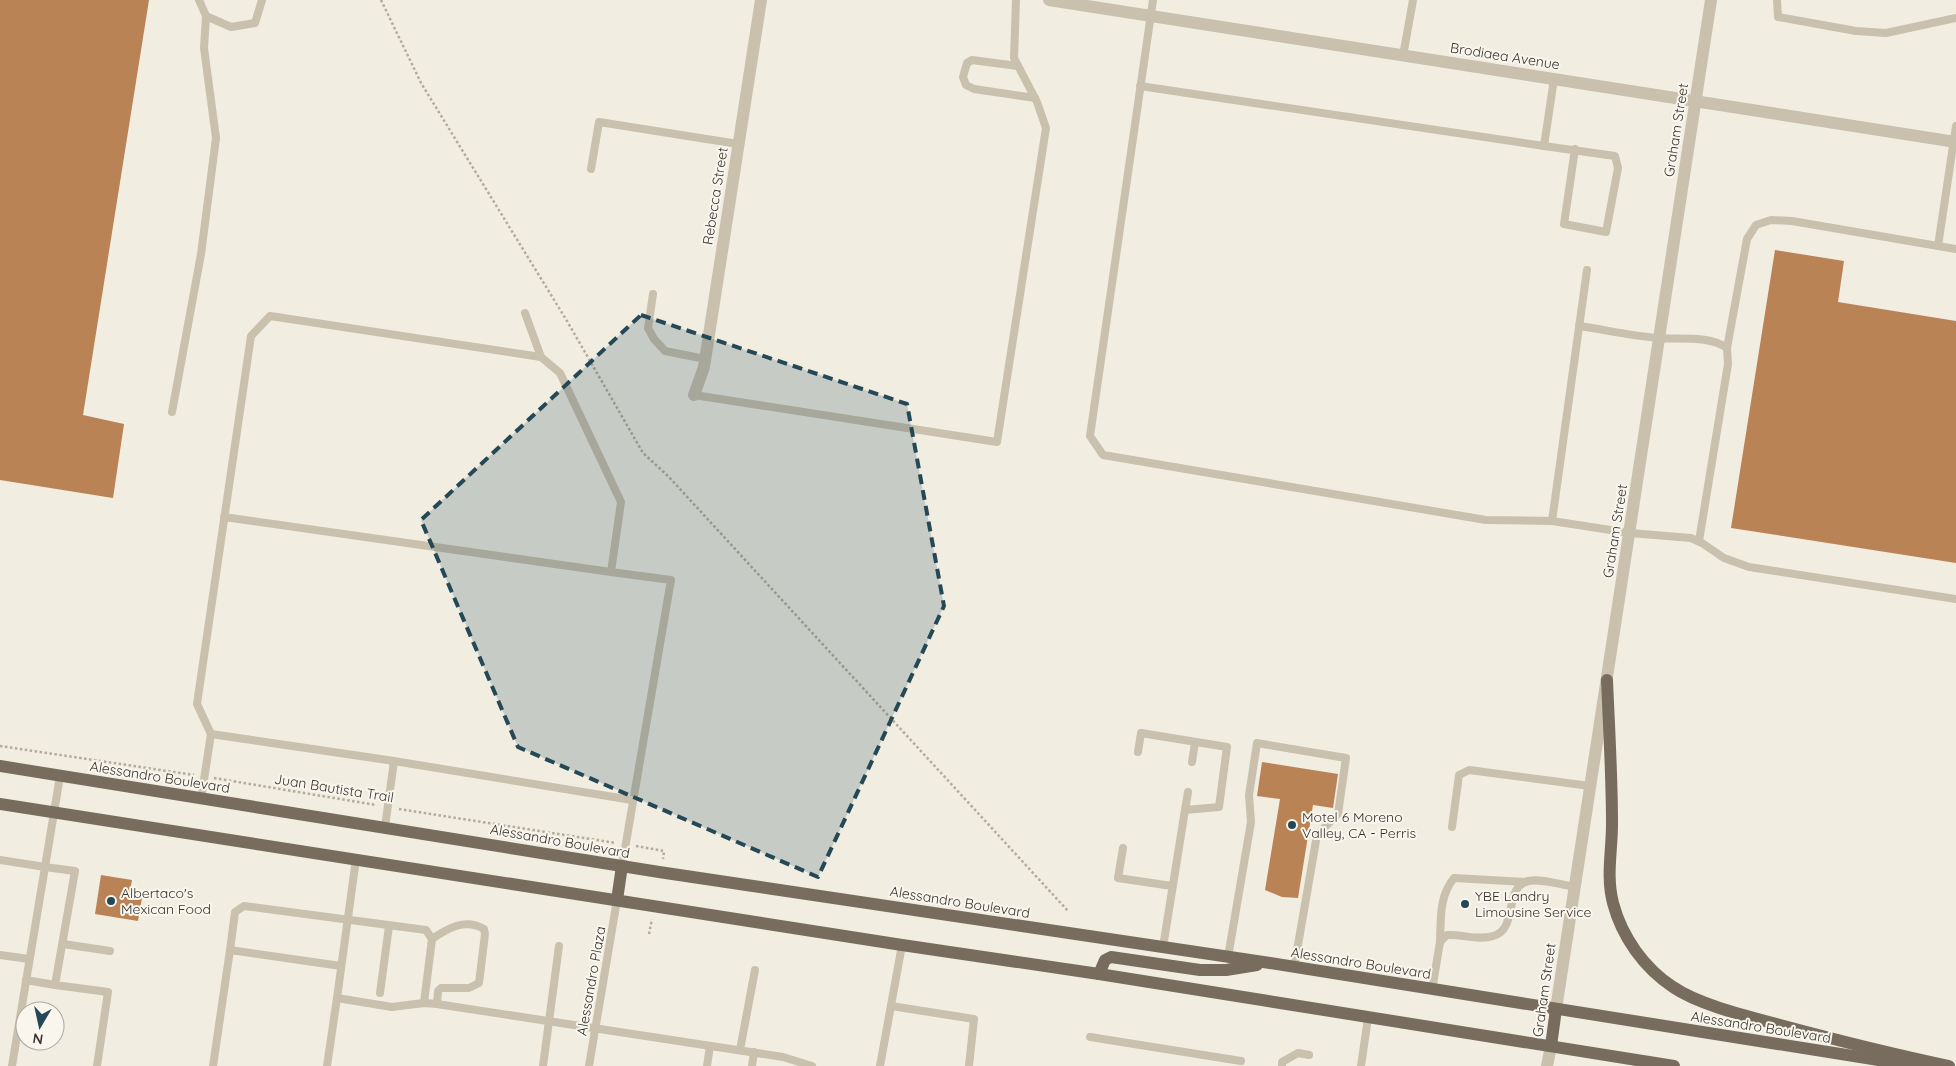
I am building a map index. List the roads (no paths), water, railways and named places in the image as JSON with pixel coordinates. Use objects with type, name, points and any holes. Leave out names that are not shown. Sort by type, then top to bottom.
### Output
[{"type":"main road","points":[[1607,680],[1612,825],[1609,872],[1613,902],[1623,932],[1647,966],[1674,988],[1709,1004],[1879,1052],[1949,1066]]},
{"type":"main road","name":"Alessandro Boulevard","points":[[0,766],[622,866],[1270,963],[1916,1066]]},
{"type":"main road","points":[[0,804],[1099,974],[1674,1066]]},
{"type":"main road","points":[[617,900],[622,866]]},
{"type":"main road","points":[[1099,974],[1105,960],[1111,957],[1200,970],[1226,970],[1270,963]]},
{"type":"main road","name":"Graham Street","points":[[1551,1046],[1556,1009]]},
{"type":"street","name":"Rebecca Street","points":[[694,395],[705,359],[761,0]]},
{"type":"street","name":"Brodiaea Avenue","points":[[1049,0],[1955,142]]},
{"type":"street","name":"Graham Street","points":[[1556,1009],[1711,0]]},
{"type":"street","name":"Graham Street","points":[[1548,1066],[1551,1046]]},
{"type":"lane","points":[[172,412],[201,254],[216,138],[204,48],[206,16],[199,0]]},
{"type":"lane","points":[[206,16],[231,27],[256,23],[262,0]]},
{"type":"lane","points":[[694,395],[997,442],[1046,128],[1035,98],[1014,58],[1016,0]]},
{"type":"lane","points":[[1153,0],[1090,436],[1103,455],[1486,520],[1552,521],[1630,533],[1690,538],[1724,558],[1748,567],[1956,599]]},
{"type":"lane","points":[[1403,56],[1412,0]]},
{"type":"lane","points":[[1777,0],[1778,17],[1856,31],[1886,33],[1956,18]]},
{"type":"lane","points":[[1018,66],[972,60],[967,63],[963,77],[966,84],[974,89],[1035,98]]},
{"type":"lane","points":[[1544,146],[1554,79]]},
{"type":"lane","points":[[1140,86],[1575,149],[1615,156],[1618,168],[1606,232],[1564,224],[1575,149]]},
{"type":"lane","points":[[591,169],[599,122],[738,144]]},
{"type":"lane","points":[[1938,246],[1956,126]]},
{"type":"lane","points":[[1699,542],[1728,364],[1727,348],[1747,239],[1756,225],[1771,220],[1792,221],[1956,249]]},
{"type":"lane","points":[[1552,521],[1587,270]]},
{"type":"lane","points":[[653,294],[648,328],[654,339],[665,351],[705,359]]},
{"type":"lane","points":[[525,313],[542,357],[560,373],[620,502],[611,572]]},
{"type":"lane","points":[[201,799],[211,734],[197,704],[250,336],[270,316],[542,357]]},
{"type":"lane","points":[[1579,326],[1659,338],[1710,341],[1727,348]]},
{"type":"lane","points":[[224,517],[671,580],[622,866]]},
{"type":"lane","points":[[1138,752],[1141,733],[1227,747],[1219,806],[1185,810]]},
{"type":"lane","points":[[211,734],[394,761],[632,800]]},
{"type":"lane","points":[[1192,762],[1195,743]]},
{"type":"lane","points":[[1228,957],[1251,822],[1249,795],[1257,743],[1346,758],[1338,814],[1317,835],[1294,968]]},
{"type":"lane","points":[[385,827],[394,761]]},
{"type":"lane","points":[[1452,827],[1460,774],[1469,770],[1590,786]]},
{"type":"lane","points":[[12,1066],[60,776]]},
{"type":"lane","points":[[1163,948],[1188,792]]},
{"type":"lane","points":[[1123,848],[1118,878],[1172,886]]},
{"type":"lane","points":[[327,1066],[356,859]]},
{"type":"lane","points":[[0,860],[75,871],[55,985]]},
{"type":"lane","points":[[1432,990],[1440,942],[1442,901],[1446,887],[1454,878],[1533,881],[1574,887]]},
{"type":"lane","points":[[1440,942],[1447,935],[1481,938],[1493,937],[1501,933],[1506,927],[1514,895],[1519,886],[1526,882]]},
{"type":"lane","name":"Alessandro Plaza","points":[[589,1066],[617,900]]},
{"type":"lane","points":[[213,1066],[235,912],[244,906],[426,930],[432,938],[424,1003]]},
{"type":"lane","points":[[432,938],[452,926],[463,924],[480,927],[484,929],[485,934],[479,983],[468,988],[440,988],[437,1004]]},
{"type":"lane","points":[[380,993],[389,926]]},
{"type":"lane","points":[[63,944],[110,951]]},
{"type":"lane","points":[[880,1066],[902,945]]},
{"type":"lane","points":[[543,1066],[559,946]]},
{"type":"lane","points":[[230,950],[341,966]]},
{"type":"lane","points":[[0,955],[29,959]]},
{"type":"lane","points":[[740,1050],[755,970]]},
{"type":"lane","points":[[26,980],[108,992],[97,1066]]},
{"type":"lane","points":[[337,998],[392,1007],[424,1003],[437,1004],[754,1052],[792,1063],[812,1066]]},
{"type":"lane","points":[[891,1006],[974,1019],[969,1066]]},
{"type":"lane","points":[[1361,1066],[1368,1018]]},
{"type":"lane","points":[[1090,1037],[1241,1061]]},
{"type":"lane","points":[[707,1066],[710,1046]]},
{"type":"lane","points":[[752,1066],[754,1052]]},
{"type":"lane","points":[[1282,1066],[1282,1062],[1298,1053],[1309,1055]]},
{"type":"place","name":"Motel 6 Moreno Valley, CA - Perris","points":[[1292,825]]},
{"type":"place","name":"Albertaco's Mexican Food","points":[[111,901]]},
{"type":"place","name":"YBE Landry Limousine Service","points":[[1465,904]]}]
